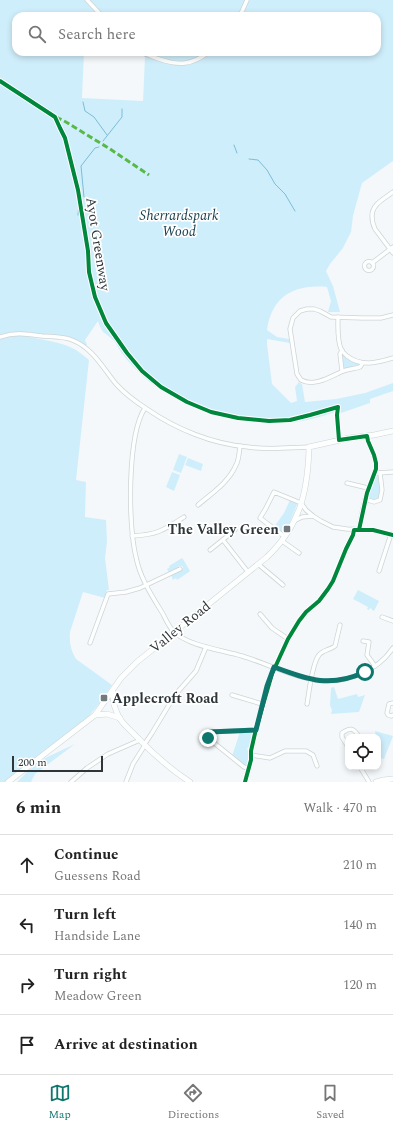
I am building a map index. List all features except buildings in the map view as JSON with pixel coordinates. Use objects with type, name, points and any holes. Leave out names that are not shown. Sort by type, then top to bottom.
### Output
[{"type":"main road","points":[[309,447],[349,438],[393,431]]},
{"type":"main road","name":"Valley Road","points":[[8,782],[95,715],[128,670],[270,554],[284,539],[301,503],[307,476],[309,447]]},
{"type":"main road","points":[[113,691],[113,701],[120,718],[144,745],[168,767],[190,782]]},
{"type":"main road","points":[[95,715],[107,714],[120,718]]},
{"type":"main road","points":[[376,782],[393,779]]},
{"type":"street","points":[[87,0],[98,12]]},
{"type":"street","points":[[242,12],[247,0]]},
{"type":"street","points":[[152,56],[172,63],[188,63],[203,56]]},
{"type":"street","points":[[372,263],[392,250],[373,226],[372,212],[374,206],[378,202],[393,192]]},
{"type":"street","points":[[363,363],[360,367],[342,371],[319,381],[306,382],[301,380],[297,374],[291,332],[293,318],[296,314],[303,310],[314,309],[331,317],[371,318],[393,316]]},
{"type":"street","points":[[338,317],[338,336],[342,350],[351,358],[363,363],[378,362],[393,358]]},
{"type":"street","points":[[0,337],[25,333],[70,339],[84,346],[95,356],[117,385],[133,400],[162,419],[213,440],[240,446],[270,449],[309,447]]},
{"type":"street","points":[[342,350],[340,354],[342,371]]},
{"type":"street","points":[[145,408],[137,430],[132,464],[132,536],[138,566],[146,586],[167,623],[174,632],[186,639],[206,647],[249,658],[311,680],[327,682],[344,680],[360,674],[375,666],[385,658],[393,648]]},
{"type":"street","points":[[245,782],[262,704],[274,667],[302,616],[319,601],[333,581],[346,549],[357,530],[368,488],[375,472],[376,463],[367,436]]},
{"type":"street","points":[[198,505],[224,482],[233,471],[237,462],[240,446]]},
{"type":"street","points":[[375,472],[393,472]]},
{"type":"street","points":[[365,499],[374,502],[380,500],[382,490],[380,473]]},
{"type":"street","points":[[347,482],[368,488]]},
{"type":"street","points":[[298,553],[260,518],[274,492],[301,503],[313,516],[333,527],[357,530],[374,530],[392,534],[379,571]]},
{"type":"street","points":[[294,520],[302,517],[313,516]]},
{"type":"street","points":[[132,536],[158,532],[184,517]]},
{"type":"street","points":[[210,550],[234,530]]},
{"type":"street","points":[[222,540],[248,572]]},
{"type":"street","points":[[258,564],[283,585]]},
{"type":"street","points":[[90,643],[108,594],[126,592],[146,586],[180,569]]},
{"type":"street","points":[[260,614],[272,628],[288,640]]},
{"type":"street","points":[[382,618],[393,621]]},
{"type":"street","points":[[306,704],[317,658],[322,653],[335,646],[340,625]]},
{"type":"street","points":[[363,641],[369,642],[367,655],[375,666]]},
{"type":"street","points":[[126,782],[144,745],[175,695],[196,671],[206,647]]},
{"type":"street","points":[[232,695],[262,704]]},
{"type":"street","points":[[393,703],[389,704],[387,712],[388,715],[393,715]]},
{"type":"street","points":[[345,742],[342,737],[342,732],[352,729],[356,731],[358,734]]},
{"type":"street","points":[[249,769],[244,767],[208,738],[206,734],[209,732],[256,730]]},
{"type":"street","points":[[71,782],[87,768],[108,754],[140,740]]},
{"type":"street","points":[[251,755],[270,758],[285,751],[306,751],[313,755],[317,766]]},
{"type":"street","points":[[362,770],[369,782]]},
{"type":"green space","name":"Sherrardspark Wood","points":[[0,0],[393,0],[393,161],[362,183],[353,216],[351,232],[343,248],[326,271],[333,286],[340,312],[328,312],[331,301],[327,287],[295,290],[279,301],[270,318],[267,330],[277,337],[289,339],[290,343],[267,339],[267,344],[272,384],[291,403],[297,401],[295,387],[299,382],[302,384],[305,402],[336,399],[365,393],[393,383],[393,391],[370,399],[370,403],[341,413],[340,410],[303,421],[284,423],[248,422],[211,413],[180,401],[157,387],[136,370],[114,341],[103,332],[98,321],[85,340],[86,346],[68,337],[26,332],[27,336],[70,347],[78,351],[89,360],[76,480],[86,482],[85,517],[106,520],[107,542],[105,558],[109,590],[107,590],[105,598],[83,592],[70,632],[70,639],[72,650],[76,659],[112,685],[88,717],[5,782],[0,782]],"holes":[[[12,12],[381,12],[381,56],[144,56],[145,57],[143,101],[82,98],[84,56],[12,56]]]},
{"type":"green space","points":[[342,354],[361,364],[361,365],[344,369]]},
{"type":"green space","points":[[179,454],[187,457],[181,473],[173,470]]},
{"type":"green space","points":[[188,458],[203,464],[201,471],[185,465]]},
{"type":"green space","points":[[172,472],[180,475],[174,491],[166,487]]},
{"type":"green space","points":[[375,474],[380,477],[381,498],[376,501],[367,498]]},
{"type":"green space","points":[[290,500],[298,502],[290,522],[283,534],[274,527],[284,513]]},
{"type":"green space","points":[[182,558],[190,571],[177,580],[176,578],[173,580],[171,575],[178,571],[182,571],[183,567],[179,566],[177,569],[169,573],[167,569],[170,567],[169,566]]},
{"type":"green space","points":[[358,590],[379,601],[374,611],[370,608],[369,610],[367,609],[368,607],[353,599]]},
{"type":"green space","points":[[334,687],[338,699],[357,694],[358,697],[365,695],[359,712],[331,714],[331,688]]},
{"type":"green space","points":[[253,731],[247,750],[249,750],[246,767],[232,756],[240,732]]},
{"type":"green space","points":[[375,731],[393,736],[384,759],[381,758],[381,734],[376,734]]},
{"type":"green space","points":[[75,744],[35,774],[31,782],[17,782],[45,758]]},
{"type":"waterway","points":[[83,102],[85,111],[94,117],[107,135]]},
{"type":"waterway","points":[[103,141],[122,117],[122,109]]},
{"type":"waterway","points":[[234,145],[237,153]]},
{"type":"waterway","points":[[84,197],[81,166],[95,148],[99,147]]},
{"type":"waterway","points":[[249,159],[258,160],[267,170],[275,184],[285,194],[295,211]]},
{"type":"waterway","points":[[78,215],[79,204]]},
{"type":"marked path","points":[[56,117],[110,149],[149,175]]},
{"type":"cycle path","name":"Ayot Greenway","points":[[0,81],[55,117],[65,138],[78,190],[88,251],[89,272],[95,297],[106,323],[127,353],[142,371],[161,387],[187,402],[211,412],[238,418],[269,421],[290,420],[338,407],[337,415],[339,440],[367,436],[376,463],[376,469],[367,493],[359,530]]},
{"type":"cycle path","points":[[245,782],[251,760],[251,751],[256,729],[272,674],[288,639],[299,621],[306,612],[319,601],[333,581],[354,530],[373,530],[393,535]]},
{"type":"place","name":"The Valley Green","points":[[287,529]]},
{"type":"place","name":"Applecroft Road","points":[[104,698]]},
{"type":"route","points":[[208,738],[206,734],[209,732],[256,730],[267,686],[274,667],[311,680],[332,682],[344,680],[365,672]]}]
